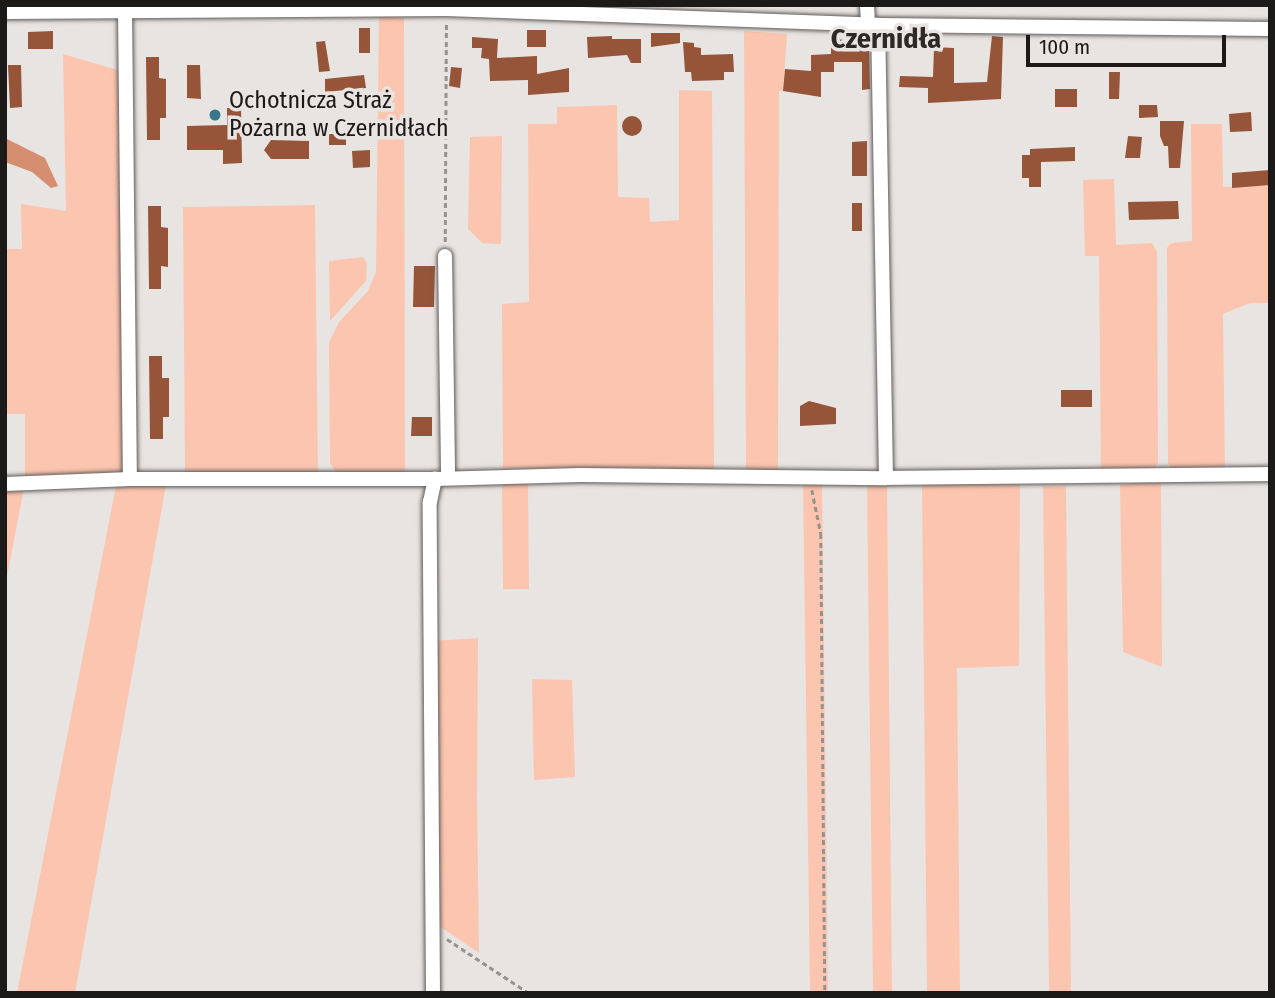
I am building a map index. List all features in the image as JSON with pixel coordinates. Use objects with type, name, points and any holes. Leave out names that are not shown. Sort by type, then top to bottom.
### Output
[{"type":"street","points":[[867,5],[873,25],[886,478]]},
{"type":"street","points":[[5,12],[446,9],[873,25],[1270,29]]},
{"type":"street","points":[[125,11],[130,479]]},
{"type":"street","points":[[433,993],[430,529],[441,478],[445,256]]},
{"type":"street","points":[[5,484],[130,479],[886,478],[1270,474]]},
{"type":"path","points":[[445,256],[446,9]]},
{"type":"path","points":[[814,478],[811,498],[821,534],[825,993]]},
{"type":"path","points":[[432,929],[529,993]]},
{"type":"shaded area","points":[[379,16],[404,18],[405,475],[339,476],[330,463],[329,342],[339,322],[368,291],[376,272]]},
{"type":"shaded area","points":[[744,31],[787,34],[783,91],[779,91],[778,472],[746,472]]},
{"type":"shaded area","points":[[63,54],[121,71],[124,474],[25,479],[25,414],[5,414],[5,249],[22,249],[21,204],[66,211]]},
{"type":"shaded area","points":[[679,90],[712,91],[714,472],[503,468],[502,304],[529,302],[528,124],[557,124],[557,107],[617,105],[618,197],[649,198],[650,222],[679,220]]},
{"type":"shaded area","points":[[1191,124],[1222,124],[1223,187],[1270,185],[1270,303],[1250,303],[1223,314],[1225,472],[1173,472],[1168,463],[1167,248],[1171,243],[1192,241]]},
{"type":"shaded area","points":[[502,136],[501,244],[482,243],[468,229],[470,137]]},
{"type":"shaded area","points":[[5,138],[45,158],[58,186],[51,188],[32,172],[5,162]]},
{"type":"shaded area","points":[[1114,179],[1116,245],[1152,243],[1157,252],[1158,462],[1153,472],[1101,475],[1099,256],[1085,256],[1083,180]]},
{"type":"shaded area","points":[[315,205],[318,476],[185,475],[183,207]]},
{"type":"shaded area","points":[[363,257],[367,263],[366,281],[330,321],[329,261]]},
{"type":"shaded area","points":[[528,480],[529,589],[503,589],[502,481]]},
{"type":"shaded area","points":[[803,481],[822,483],[828,993],[810,993]]},
{"type":"shaded area","points":[[1161,481],[1162,667],[1123,652],[1120,485]]},
{"type":"shaded area","points":[[922,483],[1020,485],[1019,666],[957,668],[960,993],[927,993]]},
{"type":"shaded area","points":[[867,484],[887,484],[892,993],[873,993]]},
{"type":"shaded area","points":[[166,485],[75,993],[17,993],[116,486]]},
{"type":"shaded area","points":[[1043,486],[1066,486],[1071,993],[1049,993]]},
{"type":"shaded area","points":[[5,488],[24,488],[5,587]]},
{"type":"shaded area","points":[[478,638],[479,953],[435,923],[434,641]]},
{"type":"shaded area","points":[[532,679],[572,680],[575,777],[534,780]]},
{"type":"building","points":[[359,28],[370,28],[370,53],[359,53]]},
{"type":"building","points":[[527,30],[546,30],[546,47],[527,47]]},
{"type":"building","points":[[53,31],[53,49],[28,49],[28,32]]},
{"type":"building","points":[[651,33],[680,33],[680,43],[651,47]]},
{"type":"building","points":[[612,36],[612,39],[641,39],[641,63],[631,63],[627,55],[588,58],[587,37]]},
{"type":"building","points":[[992,36],[1003,37],[1001,99],[928,103],[928,88],[899,87],[900,76],[933,77],[934,47],[954,48],[954,83],[987,82]]},
{"type":"building","points":[[472,37],[498,39],[497,58],[537,56],[537,74],[569,68],[569,92],[528,95],[528,80],[490,81],[489,59],[481,58],[482,48],[472,48]]},
{"type":"building","points":[[831,39],[869,41],[870,89],[862,90],[862,62],[834,62],[834,72],[821,72],[821,97],[783,91],[785,69],[811,71],[811,55],[831,54]]},
{"type":"building","points":[[325,41],[330,71],[319,72],[316,42]]},
{"type":"building","points":[[683,42],[694,43],[694,47],[701,48],[701,55],[733,54],[734,72],[724,72],[724,80],[692,81],[691,72],[685,72]]},
{"type":"building","points":[[146,57],[159,57],[159,78],[166,79],[166,118],[160,118],[160,140],[147,140]]},
{"type":"building","points":[[8,65],[21,65],[22,107],[10,108]]},
{"type":"building","points":[[187,65],[200,65],[201,99],[187,98]]},
{"type":"building","points":[[451,67],[462,68],[460,88],[449,86]]},
{"type":"building","points":[[1109,72],[1120,72],[1119,99],[1109,99]]},
{"type":"building","points":[[364,75],[366,88],[325,92],[325,79]]},
{"type":"building","points":[[1055,89],[1077,89],[1077,107],[1055,107]]},
{"type":"building","points":[[1139,105],[1157,105],[1158,117],[1139,118]]},
{"type":"building","points":[[241,107],[242,163],[223,164],[223,150],[187,150],[187,126],[227,125],[227,108]]},
{"type":"building","points":[[1251,112],[1252,131],[1230,132],[1229,114]]},
{"type":"building","points":[[632,116],[639,119],[642,126],[639,133],[632,136],[625,133],[622,126],[625,119]]},
{"type":"building","points":[[1160,121],[1184,121],[1180,168],[1169,168],[1168,146],[1164,146],[1160,136]]},
{"type":"building","points":[[329,134],[346,134],[346,145],[329,145]]},
{"type":"building","points":[[1128,136],[1142,137],[1140,158],[1125,158]]},
{"type":"building","points":[[271,140],[309,141],[309,159],[271,159],[264,150]]},
{"type":"building","points":[[867,141],[867,176],[852,176],[852,142]]},
{"type":"building","points":[[1075,147],[1075,161],[1041,162],[1041,187],[1029,187],[1029,178],[1022,178],[1022,155],[1030,155],[1030,149]]},
{"type":"building","points":[[370,150],[370,167],[353,168],[352,151]]},
{"type":"building","points":[[1270,170],[1270,185],[1232,188],[1232,173]]},
{"type":"building","points":[[1178,201],[1179,219],[1129,220],[1128,202]]},
{"type":"building","points":[[852,203],[862,203],[862,231],[852,231]]},
{"type":"building","points":[[148,206],[161,206],[161,227],[168,228],[168,267],[161,266],[161,289],[149,289]]},
{"type":"building","points":[[414,266],[435,266],[434,307],[413,307]]},
{"type":"building","points":[[149,356],[162,356],[162,378],[169,378],[169,417],[163,417],[163,439],[150,439]]},
{"type":"building","points":[[1061,390],[1092,390],[1092,407],[1061,407]]},
{"type":"building","points":[[809,401],[836,408],[836,424],[800,426],[800,406]]},
{"type":"building","points":[[412,417],[432,417],[432,436],[411,436]]},
{"type":"place","name":"Ochotnicza Straż Pożarna w Czernidłach","points":[[215,115]]},
{"type":"district","name":"Czernidła","points":[[886,39]]}]
